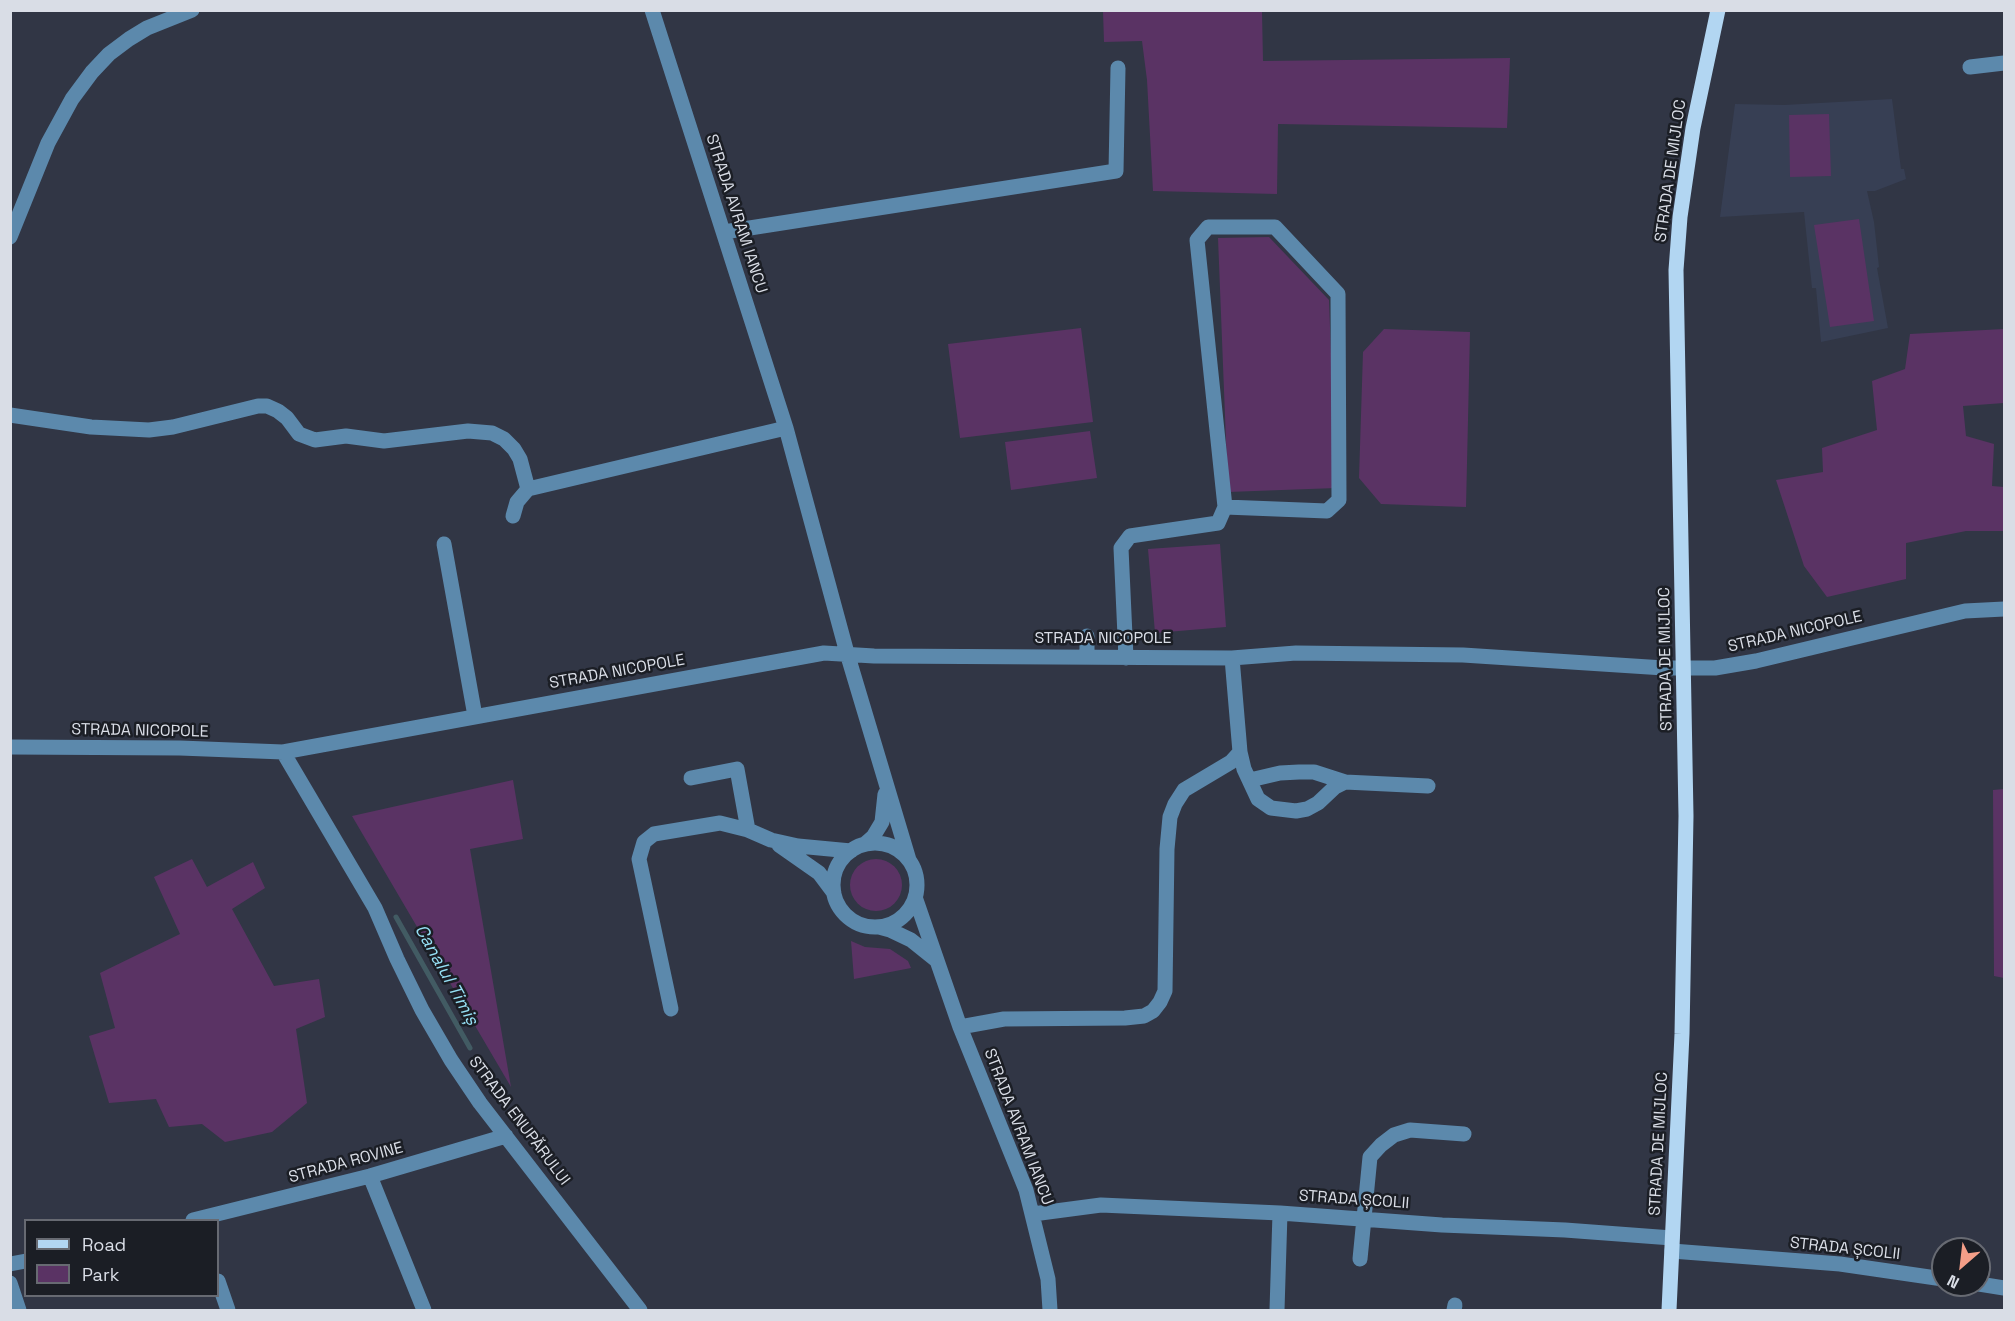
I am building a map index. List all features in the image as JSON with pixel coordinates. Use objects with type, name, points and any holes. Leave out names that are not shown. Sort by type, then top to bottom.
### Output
[{"type":"main road","name":"STRADA DE MIJLOC","points":[[1669,1311],[1686,929],[1685,669],[1676,270],[1680,217],[1693,128],[1718,10]]},
{"type":"street","points":[[10,237],[48,143],[72,99],[92,72],[109,54],[147,28],[172,14],[192,10]]},
{"type":"street","name":"STRADA AVRAM IANCU","points":[[652,10],[786,428],[847,653],[909,860]]},
{"type":"street","points":[[1970,67],[2004,63]]},
{"type":"street","points":[[724,232],[1116,171],[1118,68]]},
{"type":"street","points":[[1126,658],[1121,548],[1130,536],[1218,523],[1225,507],[1197,240],[1209,227],[1275,227],[1338,294],[1339,500],[1327,511],[1225,507]]},
{"type":"street","points":[[10,415],[91,427],[149,430],[267,406],[287,418],[299,434],[315,440],[346,436],[384,441],[468,431],[492,433],[504,439],[514,449],[520,459],[528,489]]},
{"type":"street","points":[[513,516],[517,502],[528,489],[786,428]]},
{"type":"street","points":[[444,544],[475,716]]},
{"type":"street","name":"STRADA NICOPOLE","points":[[10,747],[180,748],[283,752],[824,653],[874,656],[1126,658],[1232,658],[1296,653],[1463,655],[1685,669],[1714,668],[1756,661],[1965,610],[2004,609]]},
{"type":"street","points":[[1087,636],[1088,657]]},
{"type":"street","points":[[1232,658],[1240,752],[1244,769],[1258,799],[1271,808],[1296,812],[1318,803],[1335,787],[1345,782]]},
{"type":"street","name":"STRADA ENUPĂRULUI","points":[[283,752],[375,908],[417,1000],[451,1060],[480,1103],[640,1311]]},
{"type":"street","points":[[960,1027],[1004,1018],[1125,1018],[1144,1016],[1154,1011],[1165,991],[1167,849],[1170,817],[1184,790],[1231,762],[1240,752]]},
{"type":"street","points":[[691,778],[738,769],[748,830]]},
{"type":"street","points":[[1250,780],[1280,772],[1314,772],[1345,782],[1428,786]]},
{"type":"street","name":"STRADA AVRAM IANCU","points":[[866,844],[882,822],[885,779]]},
{"type":"street","points":[[671,1009],[639,859],[644,842],[654,834],[720,823],[748,830],[771,840],[819,873],[834,893]]},
{"type":"street","points":[[771,840],[810,848],[851,850]]},
{"type":"street","points":[[876,927],[890,924],[903,916],[915,897],[916,875],[909,860],[899,850],[886,844],[866,844],[851,850],[845,856],[836,869],[833,885],[839,906],[849,917],[861,924],[890,930],[911,940],[936,960]]},
{"type":"street","name":"STRADA AVRAM IANCU","points":[[915,897],[960,1027],[1026,1190],[1047,1279],[1050,1311]]},
{"type":"street","points":[[1360,1259],[1370,1157],[1394,1135],[1410,1130],[1464,1134]]},
{"type":"street","name":"STRADA ROVINE","points":[[199,1219],[370,1176],[506,1136]]},
{"type":"street","points":[[370,1176],[424,1311]]},
{"type":"street","name":"STRADA ȘCOLII","points":[[1033,1215],[1101,1205],[1565,1230],[1931,1277]]},
{"type":"street","points":[[1277,1311],[1280,1213]]},
{"type":"street","points":[[10,1283],[19,1311]]},
{"type":"street","points":[[219,1284],[228,1311]]},
{"type":"shaded area","points":[[1892,99],[1901,169],[1904,169],[1906,179],[1875,191],[1867,191],[1874,222],[1879,267],[1877,268],[1888,328],[1821,342],[1816,288],[1812,288],[1804,212],[1720,217],[1735,104],[1784,105]]},
{"type":"green space","points":[[1103,11],[1262,12],[1263,61],[1510,58],[1507,128],[1278,124],[1277,194],[1153,191],[1147,80],[1142,41],[1104,42]]},
{"type":"green space","points":[[1829,114],[1831,176],[1790,177],[1789,115]]},
{"type":"green space","points":[[1859,219],[1874,321],[1830,327],[1814,225]]},
{"type":"green space","points":[[1269,237],[1329,300],[1336,488],[1228,492],[1218,238]]},
{"type":"green space","points":[[1081,328],[1093,422],[960,438],[948,344]]},
{"type":"green space","points":[[1384,329],[1470,332],[1466,507],[1381,504],[1359,478],[1363,352]]},
{"type":"green space","points":[[2004,329],[2004,403],[1963,406],[1966,436],[1994,444],[1992,486],[2004,487],[2004,531],[1966,531],[1906,543],[1906,579],[1827,597],[1804,566],[1776,480],[1823,472],[1822,448],[1877,430],[1872,381],[1905,369],[1910,334]]},
{"type":"green space","points":[[1090,431],[1097,478],[1011,490],[1005,442]]},
{"type":"green space","points":[[1220,544],[1226,627],[1155,633],[1148,549]]},
{"type":"green space","points":[[513,780],[523,839],[470,849],[511,1087],[352,816]]},
{"type":"green space","points":[[2004,789],[2004,978],[1994,976],[1993,790]]},
{"type":"green space","points":[[192,859],[207,887],[253,862],[265,888],[232,909],[274,986],[319,979],[325,1017],[296,1029],[307,1103],[272,1132],[225,1142],[202,1124],[169,1127],[156,1099],[109,1103],[89,1036],[115,1028],[100,973],[180,934],[154,877]]},
{"type":"green space","points":[[871,859],[881,859],[895,866],[902,885],[895,904],[881,911],[871,911],[861,907],[854,900],[850,890],[850,880],[854,870],[861,863]]},
{"type":"green space","points":[[851,941],[865,947],[890,949],[908,961],[911,968],[854,979]]},
{"type":"waterway","name":"Canalul Timiș","points":[[396,917],[470,1048]]}]
